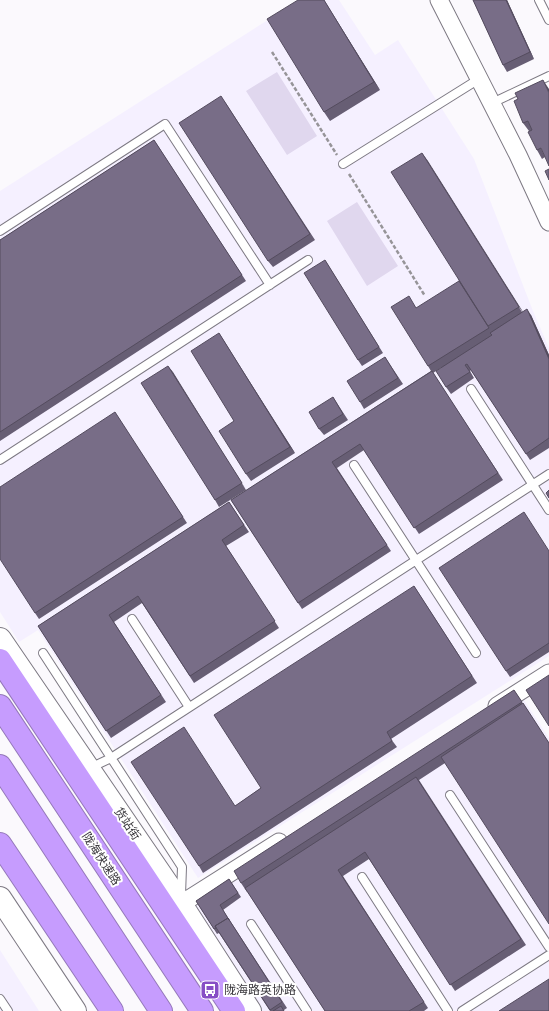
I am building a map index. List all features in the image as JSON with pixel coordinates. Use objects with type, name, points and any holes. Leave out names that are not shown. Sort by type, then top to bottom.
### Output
[{"type":"highway","points":[[0,660],[234,1011]]},
{"type":"highway","name":"陇海快速路","points":[[0,706],[202,1011]]},
{"type":"highway","points":[[0,766],[161,1011]]},
{"type":"highway","points":[[0,844],[112,1011]]},
{"type":"street","points":[[438,0],[492,103],[549,222]]},
{"type":"street","name":"货站街","points":[[0,639],[181,904],[250,1011]]},
{"type":"street","points":[[482,715],[549,673]]},
{"type":"street","points":[[181,904],[294,833]]},
{"type":"street","points":[[0,898],[75,1011]]},
{"type":"lane","points":[[539,0],[549,20]]},
{"type":"lane","points":[[492,103],[549,76]]},
{"type":"lane","points":[[343,164],[479,79]]},
{"type":"lane","points":[[0,231],[165,124],[270,285]]},
{"type":"lane","points":[[0,460],[308,260]]},
{"type":"lane","points":[[470,389],[549,510]]},
{"type":"lane","points":[[354,465],[476,653]]},
{"type":"lane","points":[[89,769],[112,758],[549,474]]},
{"type":"lane","points":[[132,619],[189,708]]},
{"type":"lane","points":[[43,653],[182,867],[181,904]]},
{"type":"lane","points":[[450,795],[549,947]]},
{"type":"lane","points":[[362,877],[448,1011]]},
{"type":"lane","points":[[251,924],[307,1011]]},
{"type":"lane","points":[[462,1011],[549,955]]},
{"type":"lane","points":[[0,999],[8,1011]]},
{"type":"shaded area","points":[[299,0],[339,0],[375,55],[398,40],[474,159],[533,311],[549,348],[549,656],[198,878],[38,630],[19,642],[0,612],[0,191]]},
{"type":"shaded area","points":[[277,72],[317,136],[287,155],[246,91]]},
{"type":"shaded area","points":[[357,202],[398,266],[367,286],[327,221]]},
{"type":"shaded area","points":[[520,694],[549,738],[549,1011],[260,1011],[192,906]]},
{"type":"shaded area","points":[[0,950],[39,1011],[0,1011]]},
{"type":"building","points":[[298,0],[324,0],[374,82],[324,112],[267,19]]},
{"type":"building","points":[[473,0],[506,0],[530,52],[503,65]]},
{"type":"building","points":[[543,80],[549,93],[549,166],[541,148],[537,150],[528,132],[532,130],[528,121],[523,123],[514,101],[518,99],[515,93]]},
{"type":"building","points":[[221,96],[310,234],[268,261],[179,123]]},
{"type":"building","points":[[154,140],[242,275],[0,432],[0,240]]},
{"type":"building","points":[[422,153],[519,307],[488,326],[391,172]]},
{"type":"building","points":[[549,169],[549,180],[545,171]]},
{"type":"building","points":[[325,260],[379,347],[358,360],[304,273]]},
{"type":"building","points":[[459,281],[489,328],[428,366],[391,307],[409,296],[416,308]]},
{"type":"building","points":[[527,309],[549,359],[549,438],[526,454],[467,364],[465,365],[470,372],[446,387],[436,371],[492,335],[490,333]]},
{"type":"building","points":[[219,333],[290,447],[246,474],[219,431],[234,421],[191,351]]},
{"type":"building","points":[[385,357],[398,378],[360,402],[347,381]]},
{"type":"building","points":[[168,366],[242,483],[215,500],[141,383]]},
{"type":"building","points":[[432,371],[498,473],[414,528],[360,444],[332,462],[387,545],[298,603],[231,500]]},
{"type":"building","points":[[333,397],[343,414],[319,429],[309,412]]},
{"type":"building","points":[[115,412],[183,517],[35,613],[0,559],[0,487]]},
{"type":"building","points":[[549,490],[549,498],[546,493]]},
{"type":"building","points":[[229,502],[244,525],[222,540],[275,621],[190,676],[138,596],[109,615],[161,695],[106,731],[38,626]]},
{"type":"building","points":[[524,512],[549,551],[549,643],[506,671],[439,568]]},
{"type":"building","points":[[414,586],[472,676],[387,732],[392,741],[199,866],[131,762],[184,727],[235,806],[261,788],[214,715]]},
{"type":"building","points":[[549,675],[549,726],[526,690]]},
{"type":"building","points":[[514,690],[522,702],[241,883],[234,871]]},
{"type":"building","points":[[523,703],[549,743],[549,924],[441,757]]},
{"type":"building","points":[[416,777],[521,939],[450,985],[365,852],[338,870],[424,1002],[409,1011],[325,1011],[245,888]]},
{"type":"building","points":[[229,879],[238,893],[220,905],[228,918],[215,926],[216,928],[214,929],[196,901]]},
{"type":"building","points":[[228,918],[282,1002],[270,1010],[215,926]]},
{"type":"building","points":[[549,979],[549,1011],[499,1011]]},
{"type":"building","points":[[281,1006],[284,1011],[273,1011]]},
{"type":"place","name":"陇海路英协路","points":[[210,990]]}]
